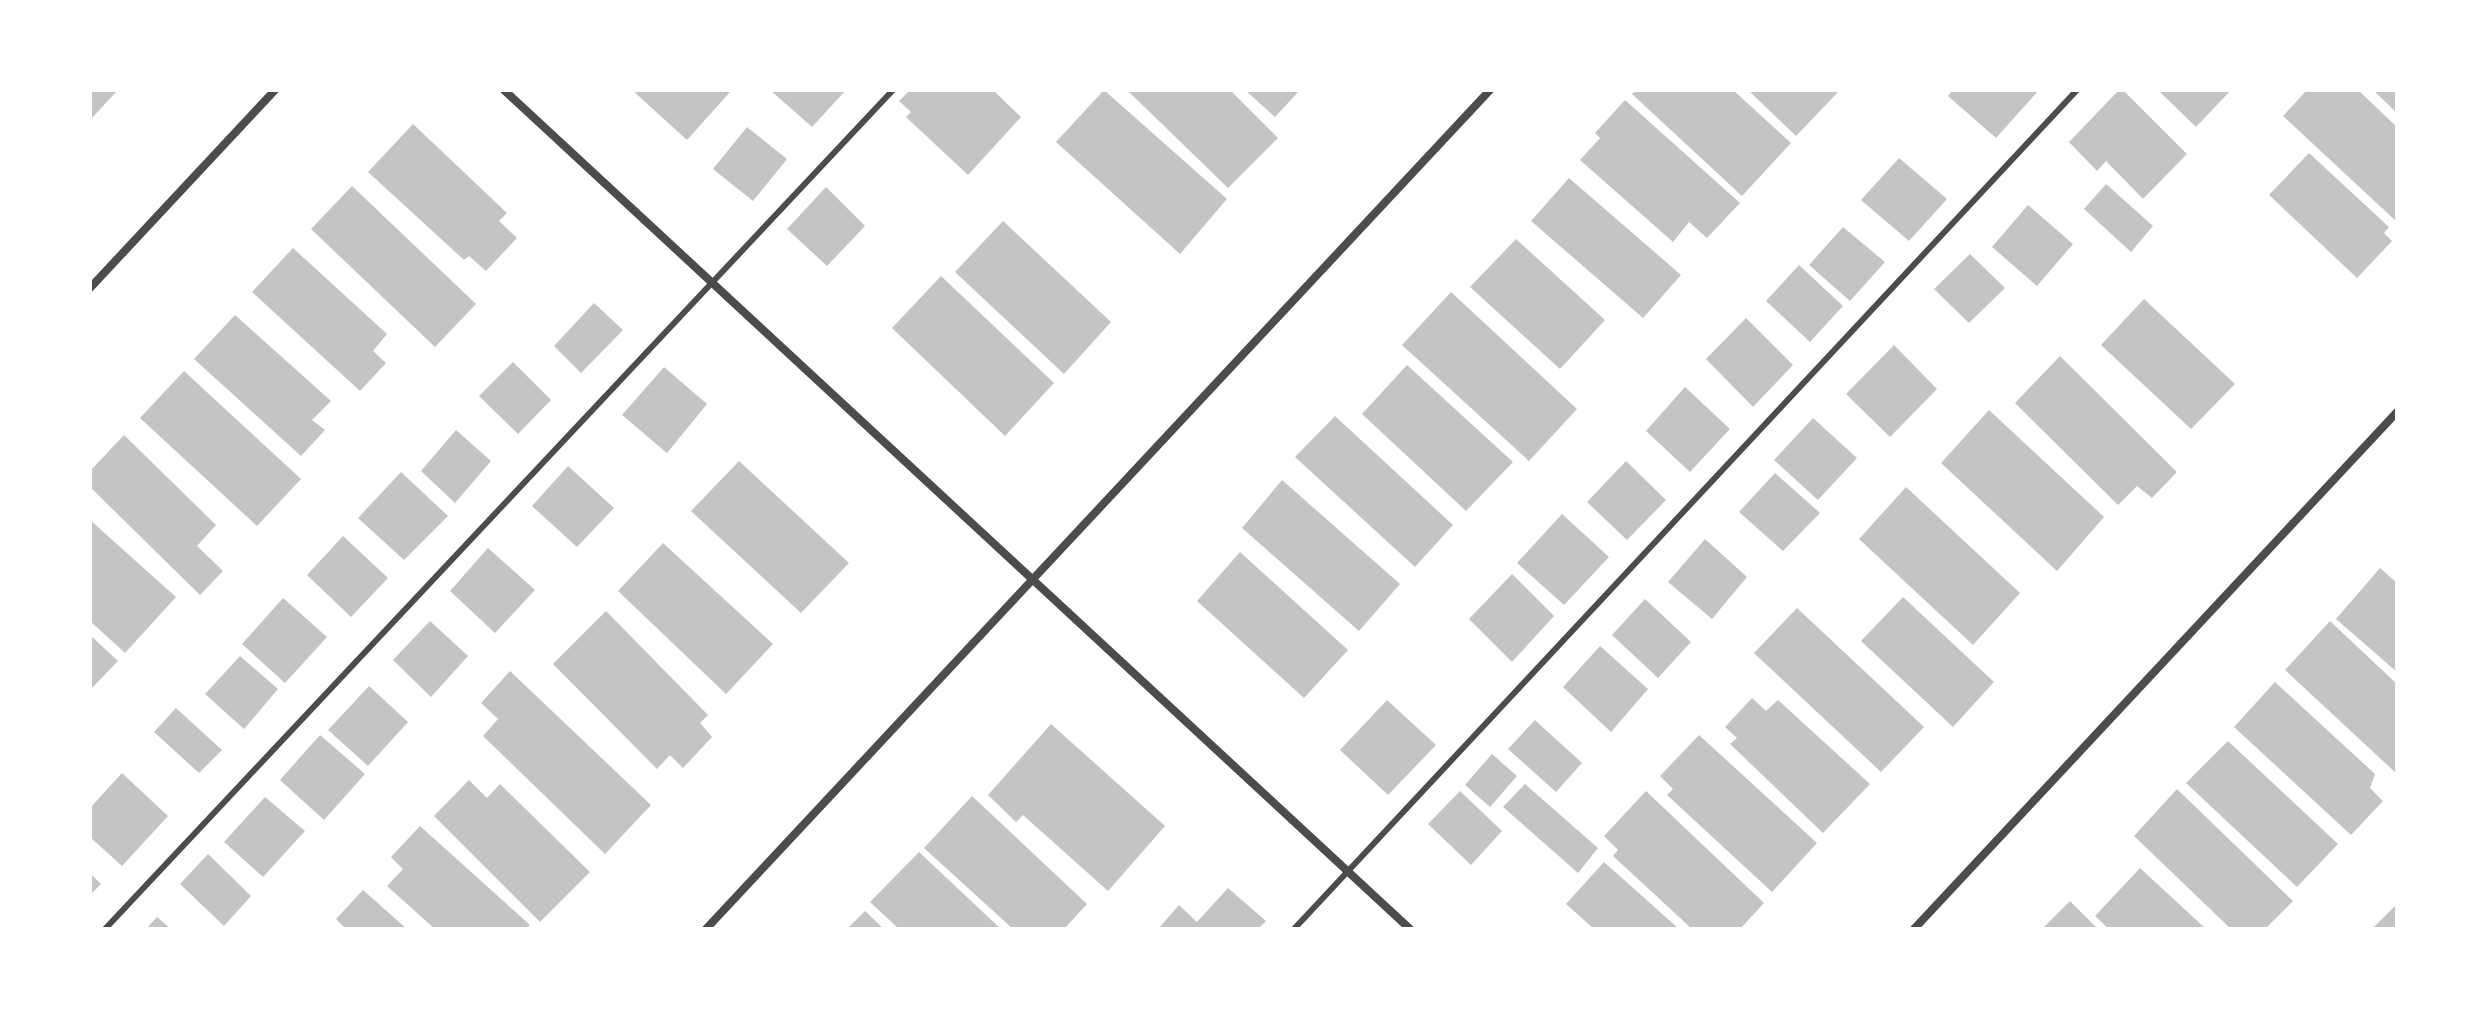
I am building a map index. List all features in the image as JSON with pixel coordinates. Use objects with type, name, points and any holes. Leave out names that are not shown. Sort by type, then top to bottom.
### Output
[{"type":"street","points":[[90,288],[275,90]]},
{"type":"street","points":[[504,90],[1410,929]]},
{"type":"street","points":[[706,929],[1490,90]]},
{"type":"street","points":[[1914,929],[2397,412]]},
{"type":"lane","points":[[105,929],[893,90]]},
{"type":"lane","points":[[1294,929],[2077,90]]},
{"type":"building","points":[[90,90],[118,90],[90,120]]},
{"type":"building","points":[[632,90],[728,90],[730,92],[687,140]]},
{"type":"building","points":[[770,90],[846,90],[812,127]]},
{"type":"building","points":[[910,90],[993,90],[1021,117],[968,175],[906,117],[911,112],[899,101]]},
{"type":"building","points":[[1104,90],[1227,199],[1180,254],[1056,142]]},
{"type":"building","points":[[1127,90],[1230,90],[1278,138],[1228,188]]},
{"type":"building","points":[[1245,90],[1300,90],[1275,117]]},
{"type":"building","points":[[1636,90],[1733,90],[1791,143],[1742,196],[1632,94]]},
{"type":"building","points":[[1748,90],[1840,90],[1796,136]]},
{"type":"building","points":[[1953,90],[2039,90],[1996,138],[1948,96]]},
{"type":"building","points":[[2119,90],[2123,90],[2187,154],[2143,199],[2106,161],[2097,171],[2069,142]]},
{"type":"building","points":[[2158,90],[2231,90],[2196,127]]},
{"type":"building","points":[[2307,90],[2358,90],[2397,127],[2397,222],[2283,116]]},
{"type":"building","points":[[2373,90],[2397,90],[2397,113]]},
{"type":"building","points":[[1625,100],[1740,203],[1707,238],[1689,222],[1673,242],[1580,160],[1600,138],[1595,133]]},
{"type":"building","points":[[413,124],[507,213],[499,221],[517,238],[486,271],[469,256],[464,260],[368,172]]},
{"type":"building","points":[[747,127],[787,159],[753,201],[713,169]]},
{"type":"building","points":[[2309,153],[2389,227],[2384,233],[2392,241],[2357,278],[2269,195]]},
{"type":"building","points":[[1899,158],[1947,199],[1909,241],[1861,200]]},
{"type":"building","points":[[1569,178],[1681,275],[1643,318],[1531,221]]},
{"type":"building","points":[[2106,184],[2153,226],[2131,252],[2084,209]]},
{"type":"building","points":[[352,186],[476,304],[435,347],[311,229]]},
{"type":"building","points":[[826,187],[865,226],[827,266],[787,229]]},
{"type":"building","points":[[2028,205],[2073,244],[2037,286],[1992,247]]},
{"type":"building","points":[[1003,221],[1111,322],[1064,374],[955,272]]},
{"type":"building","points":[[1843,227],[1885,262],[1850,301],[1809,265]]},
{"type":"building","points":[[1516,239],[1605,320],[1560,369],[1470,287]]},
{"type":"building","points":[[293,248],[387,334],[373,351],[386,363],[360,391],[252,292]]},
{"type":"building","points":[[1970,254],[2005,288],[1969,323],[1934,289]]},
{"type":"building","points":[[1799,265],[1843,306],[1810,342],[1766,301]]},
{"type":"building","points":[[941,276],[1054,383],[1005,436],[892,328]]},
{"type":"building","points":[[1451,292],[1577,409],[1529,461],[1402,345]]},
{"type":"building","points":[[2144,299],[2235,384],[2191,429],[2101,345]]},
{"type":"building","points":[[594,303],[623,330],[581,373],[554,346]]},
{"type":"building","points":[[235,315],[331,401],[312,420],[325,430],[301,456],[194,359]]},
{"type":"building","points":[[1746,318],[1793,365],[1753,407],[1706,359]]},
{"type":"building","points":[[1894,345],[1937,389],[1890,437],[1846,394]]},
{"type":"building","points":[[2060,356],[2177,472],[2152,498],[2137,486],[2118,505],[2015,403]]},
{"type":"building","points":[[513,362],[551,400],[518,434],[479,396]]},
{"type":"building","points":[[1407,365],[1513,462],[1466,511],[1362,414]]},
{"type":"building","points":[[664,367],[707,404],[667,453],[622,415]]},
{"type":"building","points":[[184,371],[301,479],[257,526],[140,418]]},
{"type":"building","points":[[1685,387],[1730,429],[1690,472],[1646,431]]},
{"type":"building","points":[[1989,410],[2104,517],[2057,571],[1941,463]]},
{"type":"building","points":[[1335,416],[1453,525],[1415,567],[1295,457]]},
{"type":"building","points":[[1813,418],[1857,458],[1818,500],[1774,460]]},
{"type":"building","points":[[456,430],[491,461],[455,503],[421,471]]},
{"type":"building","points":[[124,435],[216,525],[197,546],[223,571],[200,595],[90,487],[90,471]]},
{"type":"building","points":[[739,461],[849,563],[801,613],[691,511]]},
{"type":"building","points":[[1626,461],[1666,500],[1627,540],[1587,502]]},
{"type":"building","points":[[568,466],[614,508],[577,547],[532,506]]},
{"type":"building","points":[[401,472],[448,516],[404,560],[358,518]]},
{"type":"building","points":[[1775,473],[1820,513],[1783,551],[1739,512]]},
{"type":"building","points":[[1282,480],[1400,584],[1359,631],[1242,528]]},
{"type":"building","points":[[1906,487],[2020,593],[1973,645],[1859,539]]},
{"type":"building","points":[[1562,514],[1609,557],[1564,605],[1517,563]]},
{"type":"building","points":[[90,520],[176,597],[125,653],[90,621]]},
{"type":"building","points":[[343,536],[388,578],[351,617],[307,575]]},
{"type":"building","points":[[1705,539],[1747,577],[1712,619],[1668,582]]},
{"type":"building","points":[[663,543],[773,644],[726,694],[618,591]]},
{"type":"building","points":[[488,548],[535,590],[495,633],[450,591]]},
{"type":"building","points":[[1240,552],[1348,650],[1304,698],[1197,601]]},
{"type":"building","points":[[2380,568],[2397,583],[2397,672],[2336,619]]},
{"type":"building","points":[[1512,574],[1554,616],[1512,662],[1469,619]]},
{"type":"building","points":[[1903,597],[1994,682],[1953,727],[1861,641]]},
{"type":"building","points":[[283,598],[327,637],[285,683],[242,644]]},
{"type":"building","points":[[1645,599],[1691,642],[1658,678],[1612,635]]},
{"type":"building","points":[[1797,608],[1924,727],[1881,772],[1754,653]]},
{"type":"building","points":[[606,611],[708,715],[700,723],[712,737],[683,768],[670,755],[657,769],[553,664]]},
{"type":"building","points":[[430,621],[468,656],[431,697],[393,660]]},
{"type":"building","points":[[2330,621],[2397,684],[2397,774],[2285,670]]},
{"type":"building","points":[[90,635],[118,661],[90,690]]},
{"type":"building","points":[[1600,646],[1648,689],[1611,732],[1563,687]]},
{"type":"building","points":[[240,656],[278,689],[244,729],[205,694]]},
{"type":"building","points":[[510,671],[651,805],[605,854],[483,736],[498,719],[481,703]]},
{"type":"building","points":[[2275,682],[2375,774],[2370,788],[2383,801],[2351,835],[2234,727]]},
{"type":"building","points":[[369,686],[408,722],[368,766],[328,730]]},
{"type":"building","points":[[1752,698],[1766,711],[1778,700],[1870,784],[1823,833],[1730,744],[1737,738],[1725,727]]},
{"type":"building","points":[[1387,700],[1436,745],[1388,795],[1340,750]]},
{"type":"building","points":[[176,708],[222,750],[199,773],[154,732]]},
{"type":"building","points":[[1535,720],[1582,763],[1556,792],[1508,749]]},
{"type":"building","points":[[1051,724],[1165,826],[1108,891],[1023,815],[1016,822],[988,795]]},
{"type":"building","points":[[320,735],[365,774],[324,820],[280,780]]},
{"type":"building","points":[[1699,735],[1817,843],[1772,892],[1667,795],[1673,789],[1660,776]]},
{"type":"building","points":[[2228,741],[2338,844],[2297,887],[2186,783]]},
{"type":"building","points":[[1492,754],[1517,776],[1490,807],[1465,785]]},
{"type":"building","points":[[122,773],[168,816],[122,866],[90,837],[90,808]]},
{"type":"building","points":[[469,780],[487,798],[500,784],[590,872],[540,922],[434,816]]},
{"type":"building","points":[[1525,784],[1598,848],[1578,873],[1503,807]]},
{"type":"building","points":[[2177,789],[2293,901],[2265,929],[2231,929],[2134,836]]},
{"type":"building","points":[[1460,791],[1502,831],[1471,865],[1428,824]]},
{"type":"building","points":[[1646,791],[1764,903],[1740,929],[1692,929],[1613,856],[1618,850],[1604,836]]},
{"type":"building","points":[[972,796],[1087,904],[1064,929],[1013,929],[924,848]]},
{"type":"building","points":[[265,797],[305,831],[263,877],[224,842]]},
{"type":"building","points":[[420,826],[530,925],[526,929],[435,929],[387,886],[403,869],[391,857]]},
{"type":"building","points":[[919,852],[1001,929],[899,929],[870,902]]},
{"type":"building","points":[[208,854],[251,896],[224,926],[180,884]]},
{"type":"building","points":[[1604,862],[1679,929],[1594,929],[1566,904]]},
{"type":"building","points":[[2140,868],[2206,929],[2109,929],[2095,916]]},
{"type":"building","points":[[90,873],[101,884],[90,895]]},
{"type":"building","points":[[1228,888],[1266,921],[1258,929],[1158,929],[1179,905],[1197,922]]},
{"type":"building","points":[[363,890],[407,929],[346,929],[336,919]]},
{"type":"building","points":[[2070,901],[2098,929],[2042,929]]},
{"type":"building","points":[[2397,904],[2397,929],[2372,929]]},
{"type":"building","points":[[865,911],[884,929],[847,929]]},
{"type":"building","points":[[157,917],[171,929],[146,929]]}]
